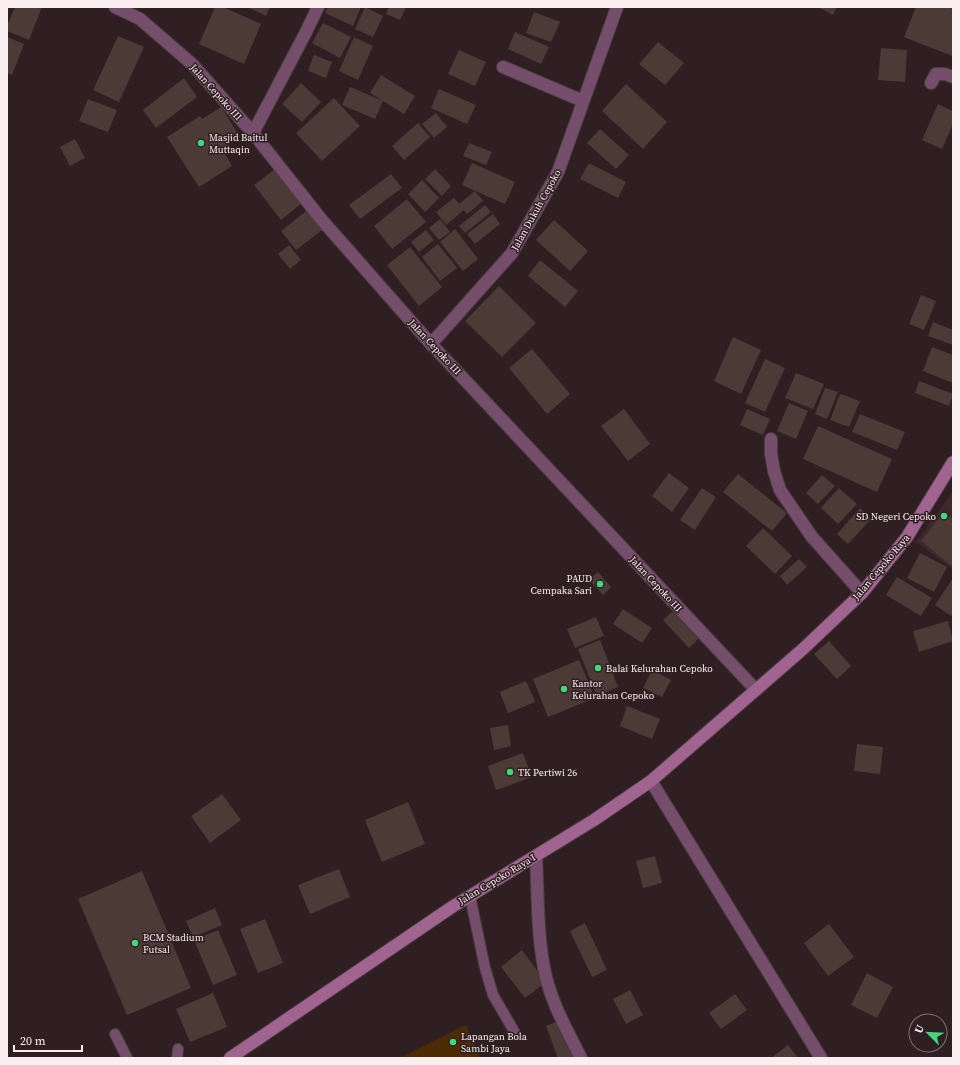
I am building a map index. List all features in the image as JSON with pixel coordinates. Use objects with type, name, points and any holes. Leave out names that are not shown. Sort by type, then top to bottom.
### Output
[{"type":"main road","name":"Jalan Cepoko Raya","points":[[756,690],[803,649],[862,593],[907,537],[953,462]]},
{"type":"main road","name":"Jalan Cepoko Raya I","points":[[230,1058],[470,896],[594,820],[651,781],[756,690]]},
{"type":"street","name":"Jalan Cepoko III","points":[[114,7],[140,19],[192,64],[253,133],[321,219],[431,344],[756,690]]},
{"type":"street","points":[[253,133],[318,7]]},
{"type":"street","name":"Jalan Dukuh Cepoko","points":[[431,344],[512,253],[558,172],[617,7]]},
{"type":"street","points":[[503,67],[583,101]]},
{"type":"street","points":[[931,83],[936,74],[945,74],[953,77]]},
{"type":"street","points":[[771,439],[772,460],[780,490],[812,537],[862,593]]},
{"type":"street","points":[[651,781],[821,1058]]},
{"type":"street","points":[[536,856],[541,950],[546,978],[556,1007],[581,1058]]},
{"type":"lane","points":[[470,896],[485,968],[493,995],[514,1031]]},
{"type":"lane","points":[[115,1034],[126,1058]]},
{"type":"shaded area","name":"SD Negeri Cepoko","points":[[953,491],[953,569],[916,542]]},
{"type":"shaded area","name":"Lapangan Bola Sambi Jaya","points":[[466,1025],[480,1058],[400,1058]]},
{"type":"building","points":[[15,7],[42,7],[29,40],[7,31],[7,26]]},
{"type":"building","points":[[215,7],[223,7],[261,24],[244,64],[199,44]]},
{"type":"building","points":[[247,7],[270,7],[266,16]]},
{"type":"building","points":[[328,7],[361,7],[353,26],[325,13]]},
{"type":"building","points":[[365,7],[383,16],[373,37],[355,29]]},
{"type":"building","points":[[389,7],[406,7],[400,20],[386,14]]},
{"type":"building","points":[[818,7],[837,7],[833,15]]},
{"type":"building","points":[[916,7],[947,7],[953,9],[952,56],[904,37]]},
{"type":"building","points":[[534,12],[560,22],[551,42],[526,33]]},
{"type":"building","points":[[323,23],[351,37],[340,58],[312,43]]},
{"type":"building","points":[[515,32],[549,47],[541,64],[508,49]]},
{"type":"building","points":[[118,36],[144,47],[119,102],[93,90]]},
{"type":"building","points":[[7,37],[24,44],[12,75],[7,73]]},
{"type":"building","points":[[354,37],[373,46],[358,80],[339,71]]},
{"type":"building","points":[[658,42],[684,63],[665,85],[639,64]]},
{"type":"building","points":[[881,48],[907,50],[905,82],[878,80]]},
{"type":"building","points":[[459,50],[486,62],[475,86],[448,74]]},
{"type":"building","points":[[314,55],[332,62],[326,78],[308,71]]},
{"type":"building","points":[[381,75],[415,96],[404,114],[370,93]]},
{"type":"building","points":[[184,78],[197,97],[156,128],[143,110]]},
{"type":"building","points":[[301,83],[321,102],[302,122],[282,104]]},
{"type":"building","points":[[626,84],[667,122],[643,149],[602,111]]},
{"type":"building","points":[[350,87],[383,101],[375,119],[342,105]]},
{"type":"building","points":[[439,89],[476,105],[467,124],[431,108]]},
{"type":"building","points":[[334,98],[360,126],[322,161],[296,133]]},
{"type":"building","points":[[88,99],[117,110],[108,132],[79,121]]},
{"type":"building","points":[[938,104],[953,111],[953,124],[942,149],[922,140]]},
{"type":"building","name":"Masjid Baitul Muttaqin","points":[[221,107],[240,137],[222,149],[232,166],[199,187],[167,137],[200,116],[202,119]]},
{"type":"building","points":[[436,113],[447,127],[434,138],[422,124]]},
{"type":"building","points":[[418,123],[430,137],[404,160],[392,146]]},
{"type":"building","points":[[600,129],[629,155],[616,169],[587,143]]},
{"type":"building","points":[[75,139],[85,158],[70,166],[60,147]]},
{"type":"building","points":[[469,143],[492,152],[486,165],[463,156]]},
{"type":"building","points":[[472,163],[515,182],[505,204],[462,185]]},
{"type":"building","points":[[589,163],[626,182],[618,198],[580,179]]},
{"type":"building","points":[[275,169],[302,203],[281,220],[254,185]]},
{"type":"building","points":[[435,169],[451,186],[442,196],[425,179]]},
{"type":"building","points":[[391,174],[402,188],[360,219],[349,205]]},
{"type":"building","points":[[422,180],[439,198],[425,212],[408,194]]},
{"type":"building","points":[[475,191],[483,201],[467,214],[464,210],[446,225],[436,212],[454,198],[459,204]]},
{"type":"building","points":[[407,199],[426,222],[392,249],[374,226]]},
{"type":"building","points":[[485,205],[491,212],[465,233],[459,226]]},
{"type":"building","points":[[310,208],[325,228],[296,250],[281,231]]},
{"type":"building","points":[[493,214],[500,224],[475,244],[467,234]]},
{"type":"building","points":[[440,219],[450,232],[439,240],[429,228]]},
{"type":"building","points":[[554,220],[588,251],[570,271],[536,240]]},
{"type":"building","points":[[455,229],[478,259],[463,271],[440,242]]},
{"type":"building","points":[[426,230],[434,240],[419,252],[411,242]]},
{"type":"building","points":[[438,244],[457,268],[440,281],[422,257]]},
{"type":"building","points":[[289,245],[301,260],[290,269],[278,254]]},
{"type":"building","points":[[410,247],[442,287],[419,306],[387,265]]},
{"type":"building","points":[[540,260],[578,291],[565,307],[528,276]]},
{"type":"building","points":[[499,286],[536,323],[502,357],[465,321]]},
{"type":"building","points":[[921,295],[936,301],[924,330],[909,324]]},
{"type":"building","points":[[933,322],[953,330],[953,345],[928,336]]},
{"type":"building","points":[[733,337],[761,350],[741,394],[714,381]]},
{"type":"building","points":[[932,347],[953,355],[953,383],[923,371]]},
{"type":"building","points":[[532,349],[570,394],[547,414],[509,368]]},
{"type":"building","points":[[765,359],[785,368],[765,412],[745,403]]},
{"type":"building","points":[[796,373],[824,384],[813,409],[785,398]]},
{"type":"building","points":[[919,381],[953,394],[949,406],[915,393]]},
{"type":"building","points":[[825,388],[838,392],[827,419],[815,414]]},
{"type":"building","points":[[840,394],[860,401],[849,427],[830,420]]},
{"type":"building","points":[[789,403],[808,411],[796,439],[777,431]]},
{"type":"building","points":[[624,409],[650,444],[628,461],[601,426]]},
{"type":"building","points":[[747,409],[770,419],[763,435],[740,425]]},
{"type":"building","points":[[860,414],[905,432],[897,450],[852,432]]},
{"type":"building","points":[[818,426],[892,459],[877,492],[803,459]]},
{"type":"building","points":[[669,473],[689,488],[672,512],[652,496]]},
{"type":"building","points":[[738,474],[787,513],[772,531],[723,492]]},
{"type":"building","points":[[822,475],[835,486],[818,504],[806,493]]},
{"type":"building","points":[[702,488],[716,497],[695,530],[680,520]]},
{"type":"building","points":[[839,488],[857,504],[838,524],[821,508]]},
{"type":"building","points":[[860,508],[871,519],[848,544],[837,534]]},
{"type":"building","name":"SD Negeri Cepoko","points":[[944,512],[953,519],[953,567],[921,541]]},
{"type":"building","points":[[763,528],[792,556],[775,574],[746,546]]},
{"type":"building","points":[[920,553],[947,567],[934,592],[907,578]]},
{"type":"building","points":[[799,559],[807,567],[787,585],[780,576]]},
{"type":"building","name":"PAUD Cempaka Sari","points":[[598,572],[611,587],[603,595],[589,580]]},
{"type":"building","points":[[897,577],[932,598],[921,616],[886,595]]},
{"type":"building","points":[[953,578],[953,613],[951,616],[935,605]]},
{"type":"building","points":[[623,609],[652,628],[642,643],[613,624]]},
{"type":"building","points":[[673,611],[699,638],[689,648],[663,620]]},
{"type":"building","points":[[596,617],[604,636],[575,648],[567,629]]},
{"type":"building","points":[[948,621],[953,641],[919,652],[913,631]]},
{"type":"building","name":"Balai Kelurahan Cepoko","points":[[600,640],[618,687],[597,696],[578,649]]},
{"type":"building","points":[[829,641],[851,666],[837,679],[814,654]]},
{"type":"building","name":"Kantor Kelurahan Cepoko","points":[[579,660],[595,698],[548,717],[533,679]]},
{"type":"building","points":[[652,670],[671,680],[662,697],[643,688]]},
{"type":"building","points":[[526,681],[535,702],[508,713],[500,692]]},
{"type":"building","points":[[627,706],[660,719],[652,739],[620,726]]},
{"type":"building","points":[[508,725],[511,746],[494,750],[490,728]]},
{"type":"building","points":[[857,744],[883,747],[880,774],[854,771]]},
{"type":"building","name":"TK Pertiwi 26","points":[[523,753],[532,777],[496,790],[488,766]]},
{"type":"building","points":[[222,794],[241,820],[210,843],[191,816]]},
{"type":"building","points":[[408,802],[425,844],[382,862],[365,820]]},
{"type":"building","points":[[655,856],[662,883],[643,888],[636,861]]},
{"type":"building","points":[[339,869],[350,897],[310,914],[298,885]]},
{"type":"building","name":"BCM Stadium Futsal","points":[[142,871],[191,988],[127,1015],[78,899]]},
{"type":"building","points":[[215,908],[222,925],[193,937],[186,921]]},
{"type":"building","points":[[265,919],[283,963],[258,973],[240,929]]},
{"type":"building","points":[[585,923],[607,970],[592,977],[570,931]]},
{"type":"building","points":[[829,924],[854,957],[828,976],[804,943]]},
{"type":"building","points":[[218,930],[237,975],[213,985],[194,940]]},
{"type":"building","points":[[522,950],[546,982],[525,998],[501,967]]},
{"type":"building","points":[[867,973],[893,987],[877,1018],[851,1005]]},
{"type":"building","points":[[630,990],[643,1015],[626,1024],[613,999]]},
{"type":"building","points":[[213,993],[227,1027],[190,1042],[176,1009]]},
{"type":"building","points":[[735,994],[747,1010],[721,1029],[709,1013]]},
{"type":"building","points":[[561,1020],[574,1058],[558,1058],[546,1026]]},
{"type":"building","points":[[788,1045],[798,1058],[771,1058]]},
{"type":"place","name":"Masjid Baitul Muttaqin","points":[[201,143]]},
{"type":"place","name":"SD Negeri Cepoko","points":[[944,516]]},
{"type":"place","name":"PAUD Cempaka Sari","points":[[600,584]]},
{"type":"place","name":"Balai Kelurahan Cepoko","points":[[598,668]]},
{"type":"place","name":"Kantor Kelurahan Cepoko","points":[[564,689]]},
{"type":"place","name":"TK Pertiwi 26","points":[[510,772]]},
{"type":"place","name":"BCM Stadium Futsal","points":[[135,943]]},
{"type":"place","name":"Lapangan Bola Sambi Jaya","points":[[453,1042]]}]
